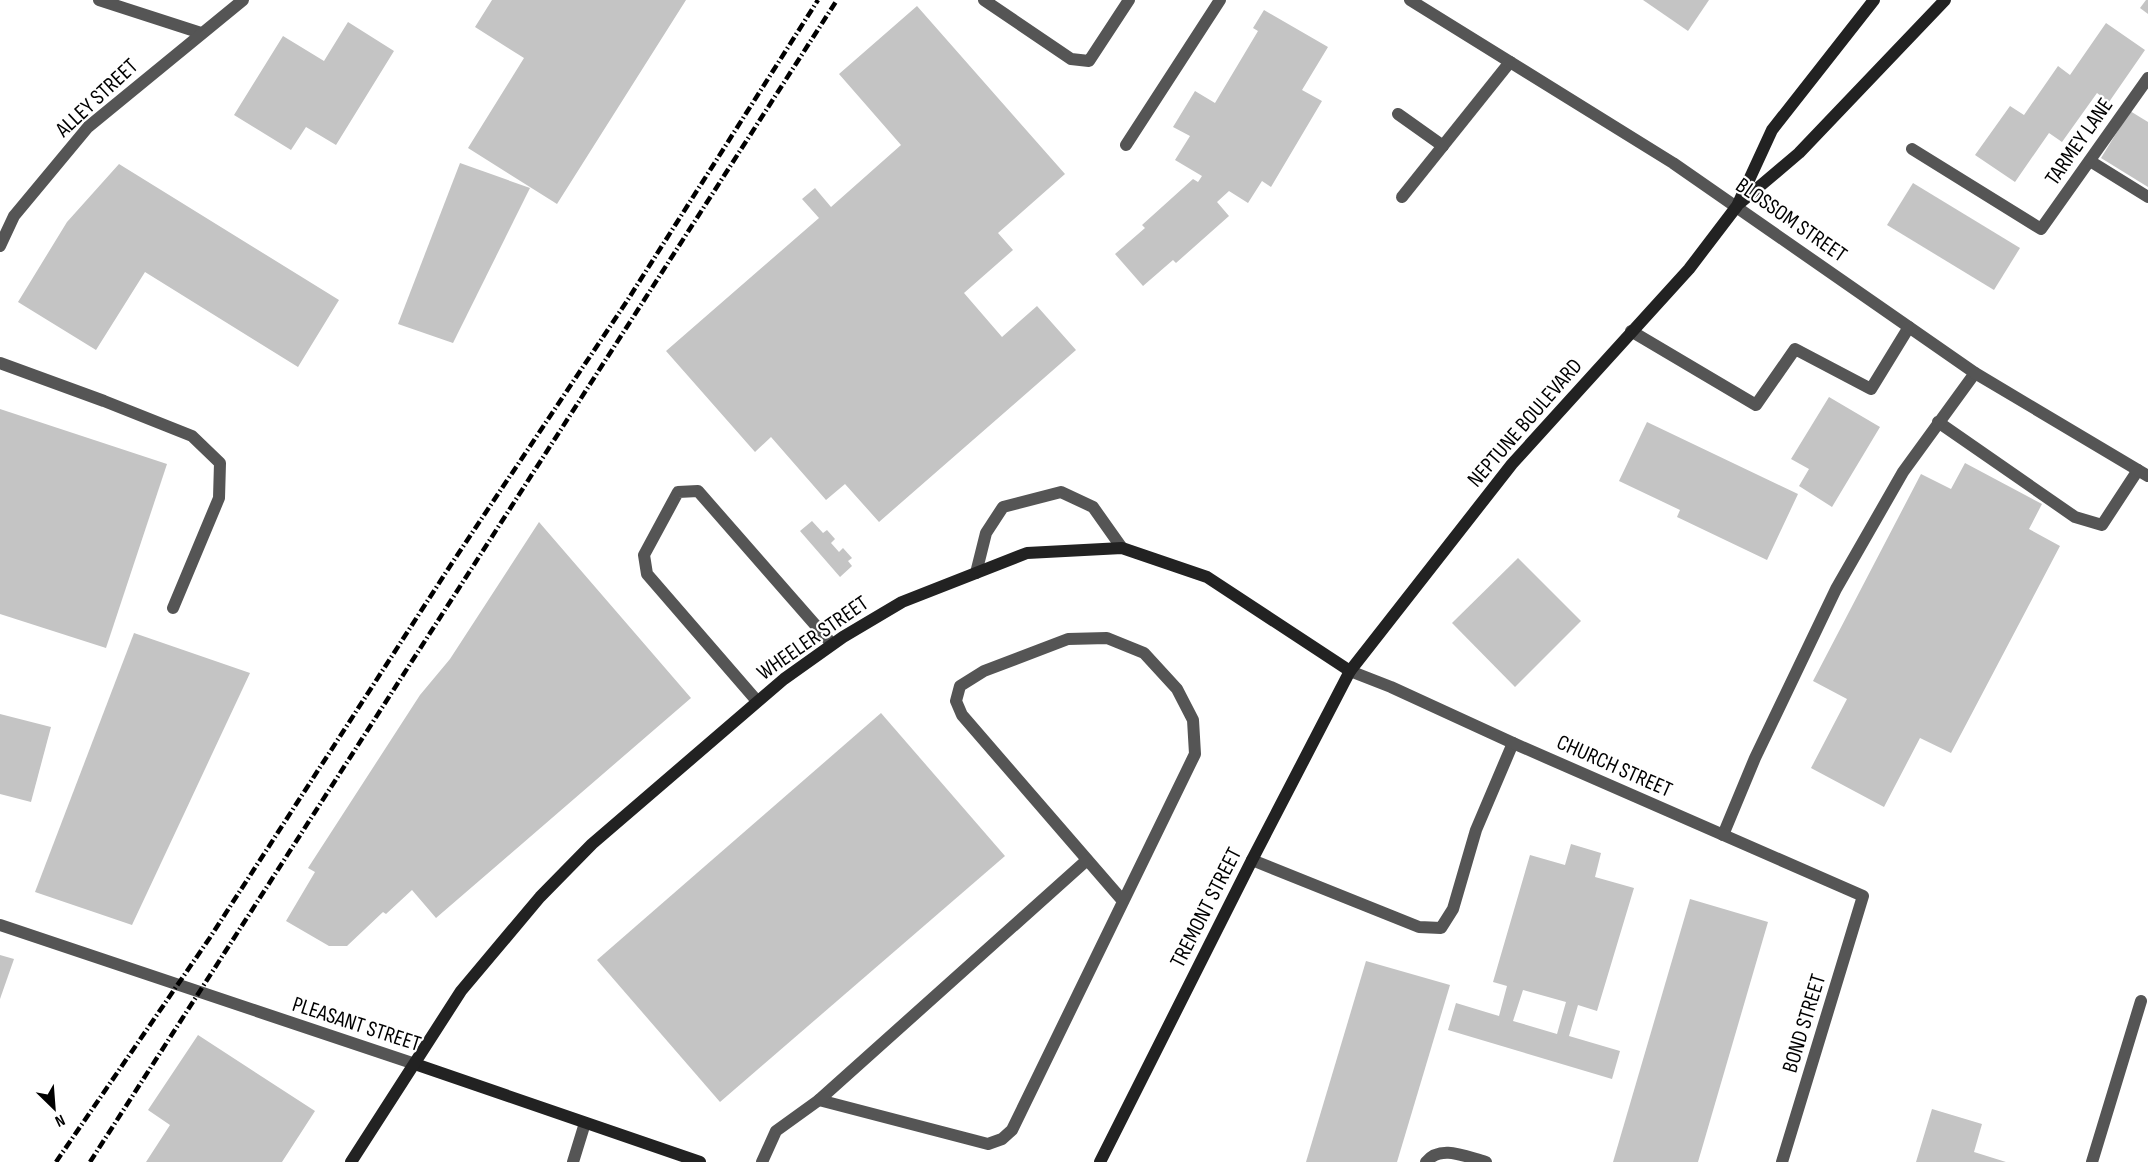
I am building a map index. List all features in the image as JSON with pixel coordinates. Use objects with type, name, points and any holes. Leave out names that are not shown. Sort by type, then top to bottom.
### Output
[{"type":"main road","name":"NEPTUNE BOULEVARD","points":[[1737,206],[1772,130],[1874,0]]},
{"type":"main road","name":"NEPTUNE BOULEVARD","points":[[1350,671],[1512,464],[1689,269],[1737,206],[1798,153],[1945,0]]},
{"type":"main road","name":"WHEELER STREET","points":[[351,1162],[461,991],[540,897],[592,844],[784,679],[832,644],[902,602],[1027,553],[1122,548],[1207,577],[1350,671]]},
{"type":"main road","name":"TREMONT STREET","points":[[1100,1162],[1350,671]]},
{"type":"main road","name":"PLEASANT STREET","points":[[415,1064],[700,1162]]},
{"type":"street","points":[[99,0],[201,33]]},
{"type":"street","name":"ALLEY STREET","points":[[0,246],[14,216],[88,127],[243,0]]},
{"type":"street","points":[[984,0],[1071,59],[1089,61],[1129,0]]},
{"type":"street","points":[[1126,145],[1220,0]]},
{"type":"street","name":"BLOSSOM STREET","points":[[1410,0],[1673,163],[1975,372],[2143,473]]},
{"type":"street","points":[[1402,197],[1510,62]]},
{"type":"street","name":"TARMEY LANE","points":[[1912,149],[2041,229],[2148,78]]},
{"type":"street","points":[[1398,114],[1443,146]]},
{"type":"street","points":[[2090,161],[2148,196]]},
{"type":"street","points":[[1631,331],[1756,405],[1795,348],[1871,389],[1909,327]]},
{"type":"street","points":[[0,363],[192,436],[220,463],[219,498],[173,608]]},
{"type":"street","points":[[1723,835],[1755,759],[1836,589],[1903,472],[1975,372]]},
{"type":"street","points":[[1938,422],[2075,517],[2102,525],[2143,473]]},
{"type":"street","points":[[758,701],[646,574],[644,555],[678,492],[698,490],[832,644]]},
{"type":"street","points":[[976,573],[986,533],[1003,507],[1061,492],[1093,507],[1122,548]]},
{"type":"street","points":[[819,1100],[988,1143],[1002,1139],[1012,1130],[1195,754],[1193,720],[1177,689],[1144,653],[1107,638],[1068,639],[984,671],[960,686],[957,702],[962,715],[1123,901]]},
{"type":"street","name":"CHURCH STREET","points":[[1350,671],[1863,896]]},
{"type":"street","points":[[1252,860],[1419,927],[1441,928],[1453,909],[1476,830],[1513,743]]},
{"type":"street","points":[[762,1162],[776,1131],[819,1100],[1087,860]]},
{"type":"street","name":"BOND STREET","points":[[1782,1162],[1863,896]]},
{"type":"street","name":"PLEASANT STREET","points":[[0,925],[415,1064]]},
{"type":"street","points":[[2092,1162],[2140,1001]]},
{"type":"street","points":[[573,1162],[585,1123]]},
{"type":"street","points":[[1426,1162],[1432,1155],[1448,1152],[1486,1162]]},
{"type":"building","points":[[492,0],[686,0],[557,204],[468,148],[524,58],[475,27]]},
{"type":"building","points":[[1643,0],[1709,0],[1688,31]]},
{"type":"building","points":[[2148,0],[2148,14],[2140,8]]},
{"type":"building","points":[[917,6],[1065,174],[998,233],[1013,250],[964,293],[1002,337],[1037,306],[1076,350],[879,522],[845,484],[826,500],[771,437],[755,452],[666,351],[819,218],[802,199],[815,188],[831,207],[901,145],[839,74]]},
{"type":"building","points":[[1264,10],[1328,47],[1302,90],[1322,101],[1271,187],[1262,181],[1248,203],[1229,191],[1217,202],[1229,216],[1176,263],[1173,260],[1143,286],[1115,254],[1145,228],[1142,225],[1193,179],[1198,182],[1202,176],[1175,160],[1190,136],[1173,127],[1195,91],[1215,103],[1258,31],[1253,28]]},
{"type":"building","points":[[348,22],[394,51],[336,145],[306,127],[291,150],[234,115],[283,36],[324,61]]},
{"type":"building","points":[[2106,23],[2145,50],[2109,102],[2097,93],[2062,142],[2049,133],[2015,182],[1975,155],[2010,106],[2024,115],[2058,66],[2070,75]]},
{"type":"building","points":[[2130,111],[2148,122],[2148,187],[2101,158]]},
{"type":"building","points":[[460,163],[530,188],[453,343],[398,324]]},
{"type":"building","points":[[119,164],[339,300],[298,367],[145,272],[96,350],[18,302],[67,222]]},
{"type":"building","points":[[1913,183],[2020,248],[1994,290],[1887,225]]},
{"type":"building","points":[[1829,397],[1880,427],[1832,507],[1799,486],[1809,469],[1791,459]]},
{"type":"building","points":[[0,409],[167,464],[106,648],[0,614]]},
{"type":"building","points":[[1647,422],[1798,494],[1767,560],[1677,517],[1680,510],[1619,481]]},
{"type":"building","points":[[1965,463],[2042,504],[2029,529],[2060,546],[1951,753],[1920,738],[1884,807],[1811,768],[1847,699],[1813,681],[1921,474],[1951,489]]},
{"type":"building","points":[[812,521],[823,533],[827,530],[835,539],[831,543],[839,552],[843,548],[852,558],[848,561],[852,566],[840,577],[800,531]]},
{"type":"building","points":[[539,522],[691,698],[436,918],[412,890],[386,914],[383,912],[347,946],[329,946],[286,921],[315,872],[308,868],[420,695],[450,659]]},
{"type":"building","points":[[1518,558],[1581,621],[1515,687],[1452,623]]},
{"type":"building","points":[[134,633],[250,673],[132,925],[35,892]]},
{"type":"building","points":[[881,713],[1005,856],[720,1102],[597,960]]},
{"type":"building","points":[[0,714],[51,727],[31,802],[0,794]]},
{"type":"building","points":[[1571,844],[1601,853],[1595,877],[1634,888],[1597,1011],[1578,1005],[1569,1036],[1620,1051],[1612,1079],[1448,1030],[1456,1003],[1499,1016],[1507,986],[1493,982],[1530,855],[1565,865]],"holes":[[[1523,990],[1566,1002],[1557,1034],[1513,1021]]]},
{"type":"building","points":[[1690,899],[1768,922],[1698,1162],[1613,1162]]},
{"type":"building","points":[[0,955],[14,959],[0,999]]},
{"type":"building","points":[[1366,961],[1450,985],[1397,1162],[1306,1162]]},
{"type":"building","points":[[198,1035],[315,1111],[282,1162],[146,1162],[170,1125],[148,1110]]},
{"type":"building","points":[[1932,1109],[1982,1124],[1974,1152],[2006,1162],[1916,1162]]},
{"type":"railway","points":[[56,1162],[209,939],[454,560],[627,301],[818,0]]},
{"type":"railway","points":[[90,1162],[837,0]]}]
